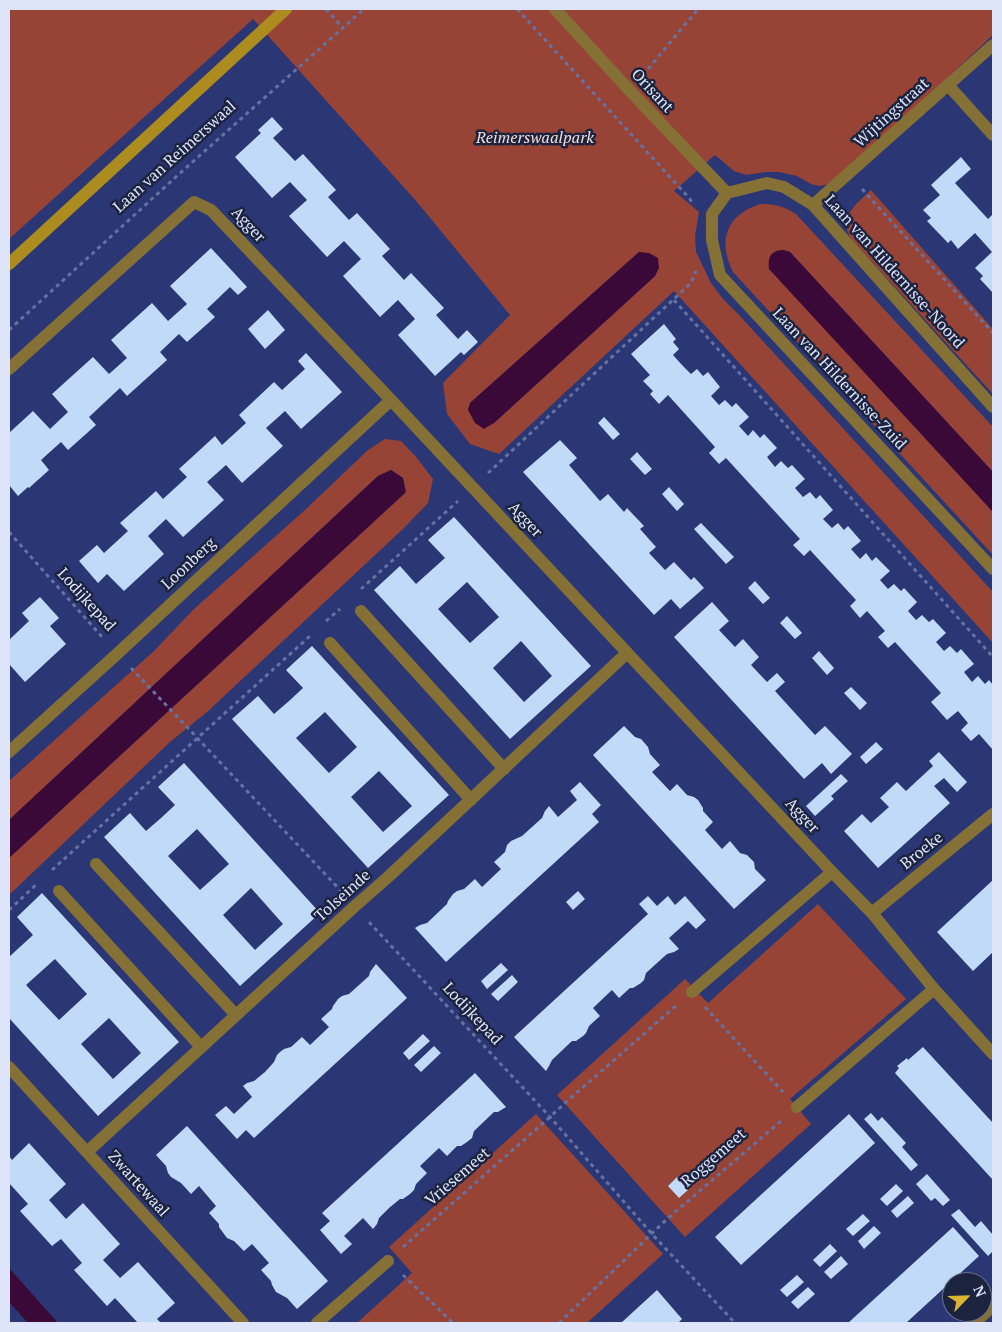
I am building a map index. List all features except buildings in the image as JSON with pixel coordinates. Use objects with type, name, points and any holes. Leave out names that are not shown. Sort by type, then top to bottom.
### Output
[{"type":"street","name":"Laan van Reimerswaal","points":[[9,264],[286,9]]},
{"type":"street","name":"Orisant","points":[[555,9],[727,193]]},
{"type":"street","name":"Wijtingstraat","points":[[813,205],[993,45]]},
{"type":"street","points":[[948,86],[993,135]]},
{"type":"street","name":"Laan van Hildernisse-Noord","points":[[727,193],[766,183],[784,187],[813,205],[993,407]]},
{"type":"street","name":"Laan van Hildernisse-Zuid","points":[[727,193],[712,214],[712,240],[720,275],[993,569]]},
{"type":"street","name":"Agger","points":[[9,370],[194,202],[211,210],[872,913],[934,989],[993,1054]]},
{"type":"street","name":"Loonberg","points":[[9,752],[391,400]]},
{"type":"street","points":[[361,611],[504,769]]},
{"type":"street","points":[[330,643],[471,800]]},
{"type":"street","name":"Tolseinde","points":[[87,1152],[387,878],[628,653]]},
{"type":"street","name":"Broeke","points":[[872,913],[993,814]]},
{"type":"street","points":[[96,864],[236,1015]]},
{"type":"street","points":[[692,992],[832,872]]},
{"type":"street","points":[[59,891],[201,1048]]},
{"type":"street","points":[[797,1107],[934,989]]},
{"type":"street","name":"Zwartewaal","points":[[9,1067],[243,1323]]},
{"type":"street","points":[[317,1323],[388,1261]]},
{"type":"street","points":[[974,1323],[993,1306]]},
{"type":"path","points":[[326,9],[343,28]]},
{"type":"path","name":"Laan van Reimerswaal","points":[[9,330],[178,175],[364,9]]},
{"type":"path","points":[[517,9],[690,199],[693,206]]},
{"type":"path","points":[[630,91],[698,9]]},
{"type":"path","points":[[848,174],[993,333]]},
{"type":"path","points":[[358,592],[674,300],[691,283],[696,270]]},
{"type":"path","points":[[674,300],[993,657]]},
{"type":"path","name":"Lodijkepad","points":[[9,532],[117,654],[198,738],[550,1117],[652,1234],[735,1323]]},
{"type":"path","points":[[324,623],[344,605]]},
{"type":"path","points":[[46,876],[310,635]]},
{"type":"path","points":[[9,910],[38,883]]},
{"type":"path","points":[[550,1117],[692,992],[797,1107]]},
{"type":"path","name":"Roggemeet","points":[[652,1234],[797,1107]]},
{"type":"path","name":"Vriesemeet","points":[[388,1261],[550,1117]]},
{"type":"path","points":[[559,1323],[652,1234]]},
{"type":"path","points":[[388,1261],[453,1323]]},
{"type":"green space","name":"Reimerswaalpark","points":[[9,9],[993,9],[993,35],[851,168],[830,184],[819,186],[797,176],[779,172],[746,175],[734,171],[715,155],[674,191],[699,212],[695,236],[696,252],[711,283],[723,299],[993,592],[993,643],[674,291],[499,454],[470,444],[447,414],[443,383],[510,315],[417,202],[253,19],[9,239]],"holes":[[[639,252],[655,276],[494,423],[470,403]]]},
{"type":"green space","points":[[871,190],[993,329],[993,394],[852,240],[848,232],[847,218],[854,206]]},
{"type":"green space","points":[[760,204],[779,206],[796,214],[993,427],[993,472],[790,252],[776,251],[770,269],[993,512],[993,555],[733,272],[726,250],[728,231],[739,215]]},
{"type":"green space","points":[[385,439],[401,441],[433,479],[428,503],[404,528],[207,712],[170,742],[9,895],[9,858],[405,493],[403,478],[391,470],[378,476],[9,820],[9,781],[154,651],[193,610],[306,509],[368,450]]},
{"type":"green space","points":[[818,904],[906,999],[790,1099],[811,1124],[685,1237],[557,1095],[685,979],[708,1003]]},
{"type":"green space","points":[[536,1114],[663,1254],[587,1323],[357,1323],[412,1273],[389,1247]]},
{"type":"shaded area","points":[[783,250],[790,252],[993,472],[993,512],[769,269],[771,255]]},
{"type":"shaded area","points":[[639,252],[649,253],[658,258],[659,268],[655,276],[494,423],[484,429],[475,423],[468,410],[470,403]]},
{"type":"shaded area","points":[[391,470],[403,478],[406,492],[9,858],[9,820],[378,476]]},
{"type":"shaded area","points":[[9,1268],[58,1323],[28,1323],[9,1302]]}]
